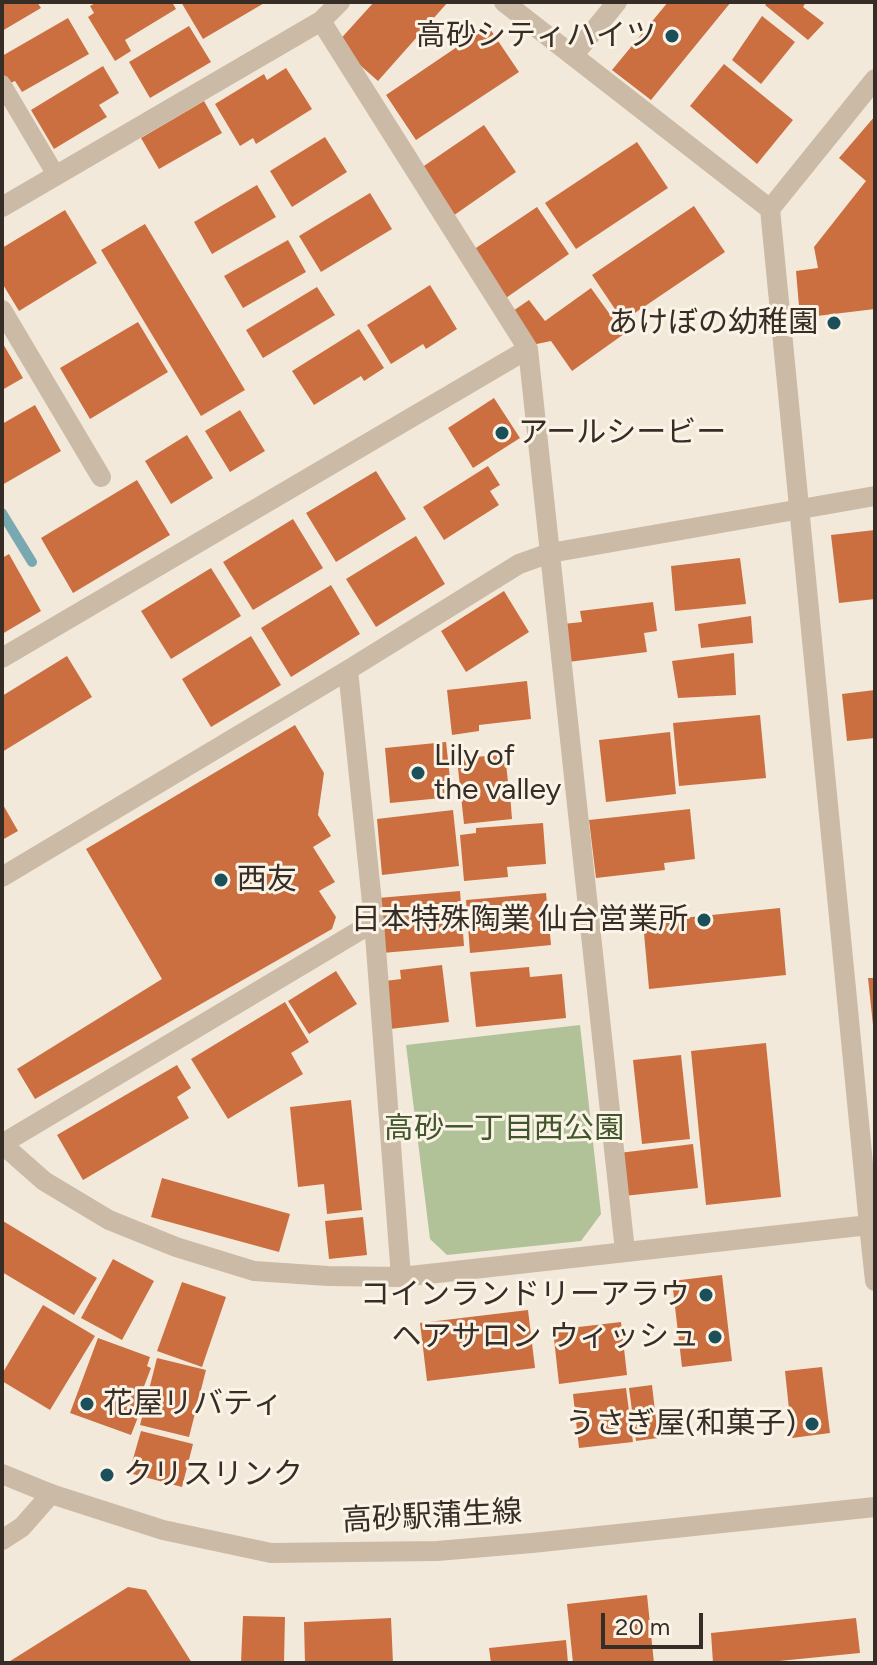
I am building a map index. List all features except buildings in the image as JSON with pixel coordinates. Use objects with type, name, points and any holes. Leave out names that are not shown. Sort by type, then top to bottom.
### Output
[{"type":"street","points":[[2,207],[321,21],[340,2]]},
{"type":"street","points":[[504,2],[770,209]]},
{"type":"street","points":[[573,56],[617,2]]},
{"type":"street","points":[[321,21],[528,349],[625,1251]]},
{"type":"street","points":[[875,79],[770,209],[872,1225],[875,1281]]},
{"type":"street","points":[[2,310],[101,477]]},
{"type":"street","points":[[2,658],[528,349]]},
{"type":"street","points":[[2,877],[519,564],[550,553],[875,496]]},
{"type":"street","points":[[348,670],[374,922],[401,1277]]},
{"type":"street","points":[[374,922],[2,1144],[44,1181],[109,1220],[176,1247],[254,1271],[401,1277],[872,1225]]},
{"type":"street","name":"高砂駅蒲生線","points":[[2,1474],[51,1494],[163,1530],[271,1553],[450,1550],[875,1507]]},
{"type":"street","points":[[2,1540],[22,1527],[51,1494]]},
{"type":"lane","points":[[2,84],[56,175]]},
{"type":"green space","name":"高砂一丁目西公園","points":[[580,1025],[601,1214],[581,1241],[447,1255],[430,1239],[406,1045]]},
{"type":"waterway","points":[[2,513],[32,562]]},
{"type":"place","name":"高砂シティハイツ","points":[[672,36]]},
{"type":"place","name":"あけぼの幼稚園","points":[[834,323]]},
{"type":"place","name":"アールシービー","points":[[502,433]]},
{"type":"place","name":"Lily of the valley","points":[[418,773]]},
{"type":"place","name":"西友","points":[[221,880]]},
{"type":"place","name":"日本特殊陶業 仙台営業所","points":[[704,920]]},
{"type":"place","name":"コインランドリーアラウ","points":[[706,1295]]},
{"type":"place","name":"ヘアサロン ウィッシュ","points":[[715,1337]]},
{"type":"place","name":"花屋リバティ","points":[[87,1404]]},
{"type":"place","name":"うさぎ屋(和菓子)","points":[[812,1424]]},
{"type":"place","name":"クリスリンク","points":[[107,1475]]}]
